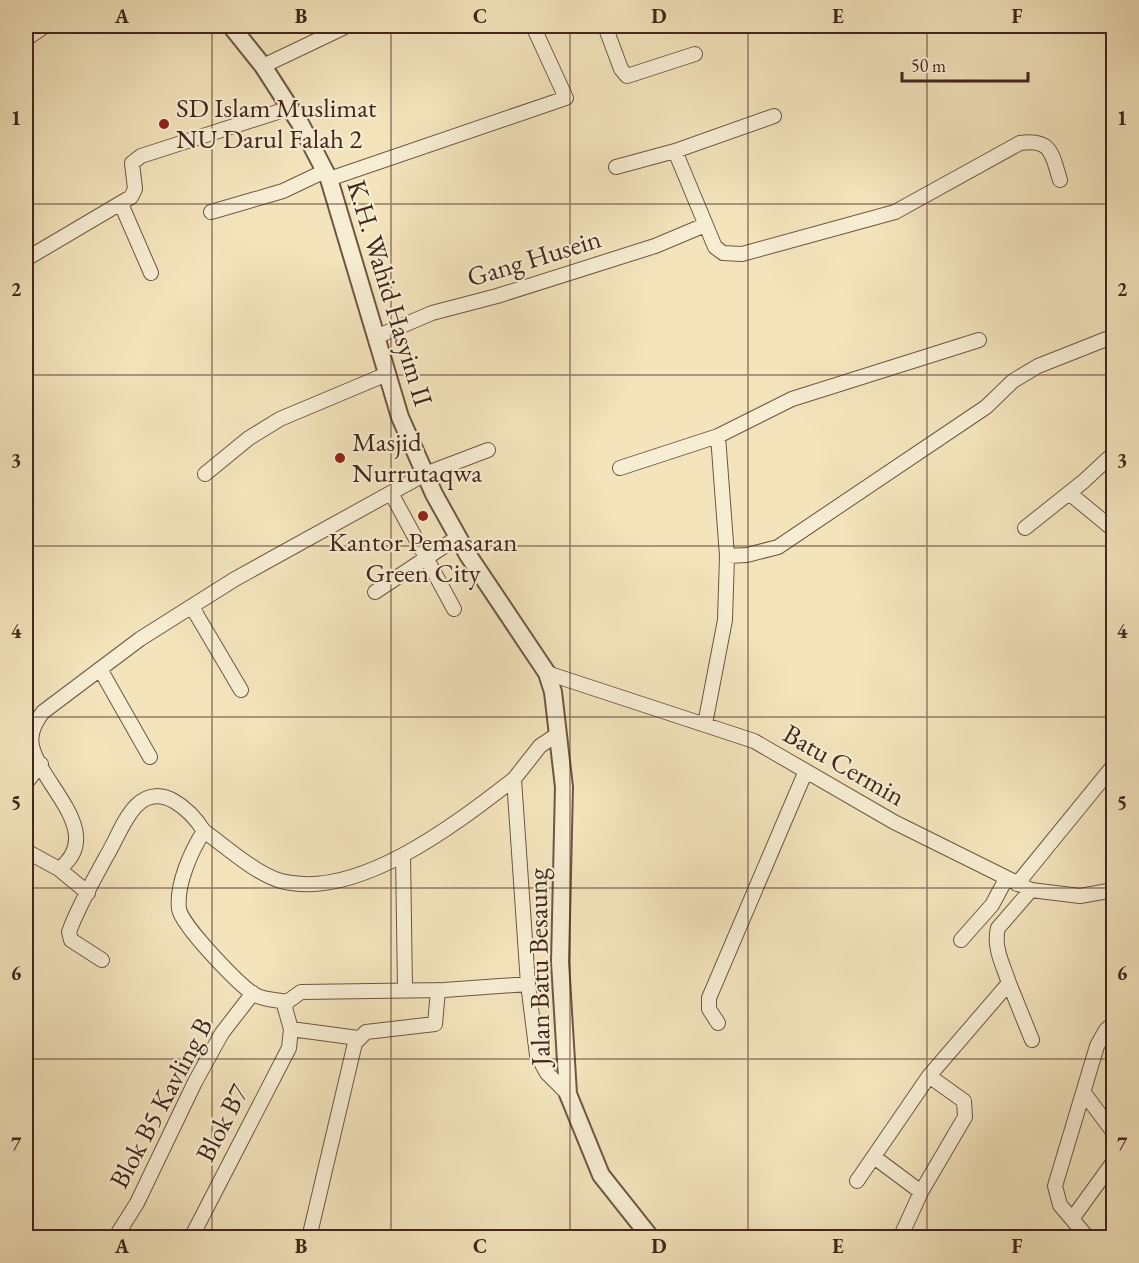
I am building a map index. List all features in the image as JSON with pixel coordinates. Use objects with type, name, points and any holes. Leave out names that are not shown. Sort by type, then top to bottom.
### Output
[{"type":"street","points":[[26,39],[45,26]]},
{"type":"street","name":"K.H. Wahid Hasyim II","points":[[231,26],[263,66],[312,145],[327,175],[400,417],[425,474],[458,537],[547,674]]},
{"type":"street","points":[[263,66],[346,26]]},
{"type":"street","points":[[211,212],[283,191],[566,98],[533,26]]},
{"type":"street","points":[[605,26],[621,69],[627,76],[695,54]]},
{"type":"street","points":[[26,259],[121,204],[134,193],[131,168],[132,163],[141,156],[290,108]]},
{"type":"street","points":[[616,167],[675,151],[774,116]]},
{"type":"street","points":[[675,151],[715,247],[723,254],[742,254],[895,212],[1020,142],[1032,141],[1049,148],[1060,180]]},
{"type":"street","points":[[121,204],[151,273]]},
{"type":"street","name":"Gang Husein","points":[[376,337],[432,313],[497,296],[655,246],[705,225]]},
{"type":"street","points":[[727,556],[747,555],[778,547],[986,407],[1013,381],[1038,366],[1113,336]]},
{"type":"street","points":[[620,468],[718,436],[792,399],[979,340]]},
{"type":"street","points":[[205,474],[249,438],[280,418],[387,374]]},
{"type":"street","points":[[705,724],[724,628],[727,556],[718,436]]},
{"type":"street","points":[[59,869],[72,859],[77,846],[68,809],[32,747],[31,737],[37,719],[63,694],[235,579],[425,474],[488,450]]},
{"type":"street","points":[[1025,528],[1070,493],[1113,453]]},
{"type":"street","points":[[391,493],[454,609]]},
{"type":"street","points":[[1070,493],[1113,530]]},
{"type":"street","points":[[375,592],[458,537]]},
{"type":"street","points":[[192,607],[241,690]]},
{"type":"street","points":[[100,669],[150,757]]},
{"type":"street","name":"Batu Cermin","points":[[547,674],[754,741],[805,773],[1011,882],[1031,890],[1080,896],[1113,890]]},
{"type":"street","name":"Jalan Batu Besaung","points":[[547,674],[553,692],[564,787],[560,962],[568,1094],[601,1175],[651,1238]]},
{"type":"street","points":[[102,960],[69,937],[72,923],[129,815],[138,804],[150,797],[160,796],[170,799],[191,813],[204,831],[279,880],[291,883],[353,878],[382,867],[466,814],[514,779],[540,746],[558,734]]},
{"type":"street","points":[[26,783],[41,764]]},
{"type":"street","points":[[961,940],[1113,765]]},
{"type":"street","points":[[718,1023],[709,1009],[709,998],[805,773]]},
{"type":"street","points":[[514,779],[528,984],[537,1055],[548,1073],[568,1094]]},
{"type":"street","points":[[204,831],[188,864],[179,898],[181,917],[197,938],[253,993],[287,1002]]},
{"type":"street","points":[[26,851],[59,869],[88,893]]},
{"type":"street","points":[[403,855],[405,990]]},
{"type":"street","points":[[1031,890],[998,928],[997,948],[1032,1040]]},
{"type":"street","points":[[857,1181],[929,1076],[1009,983]]},
{"type":"street","points":[[358,1038],[291,1029],[285,1014],[287,1002],[300,992],[438,990],[528,984]]},
{"type":"street","points":[[309,1238],[345,1090],[349,1060],[358,1038],[366,1032],[435,1024],[438,990]]},
{"type":"street","name":"Blok B5 Kavling B","points":[[115,1238],[137,1203],[195,1082],[222,1033],[253,993]]},
{"type":"street","points":[[1088,1238],[1060,1205],[1055,1186],[1097,1046],[1113,1023]]},
{"type":"street","name":"Blok B7","points":[[191,1238],[289,1048],[291,1029]]},
{"type":"street","points":[[900,1238],[921,1192],[965,1117],[964,1101],[929,1076]]},
{"type":"street","points":[[1084,1093],[1113,1133]]},
{"type":"street","points":[[874,1157],[921,1192]]},
{"type":"street","points":[[1072,1219],[1113,1161]]},
{"type":"place","name":"SD Islam Muslimat NU Darul Falah 2","points":[[164,124]]},
{"type":"place","name":"Masjid Nurrutaqwa","points":[[340,458]]},
{"type":"place","name":"Kantor Pemasaran Green City","points":[[423,516]]}]
